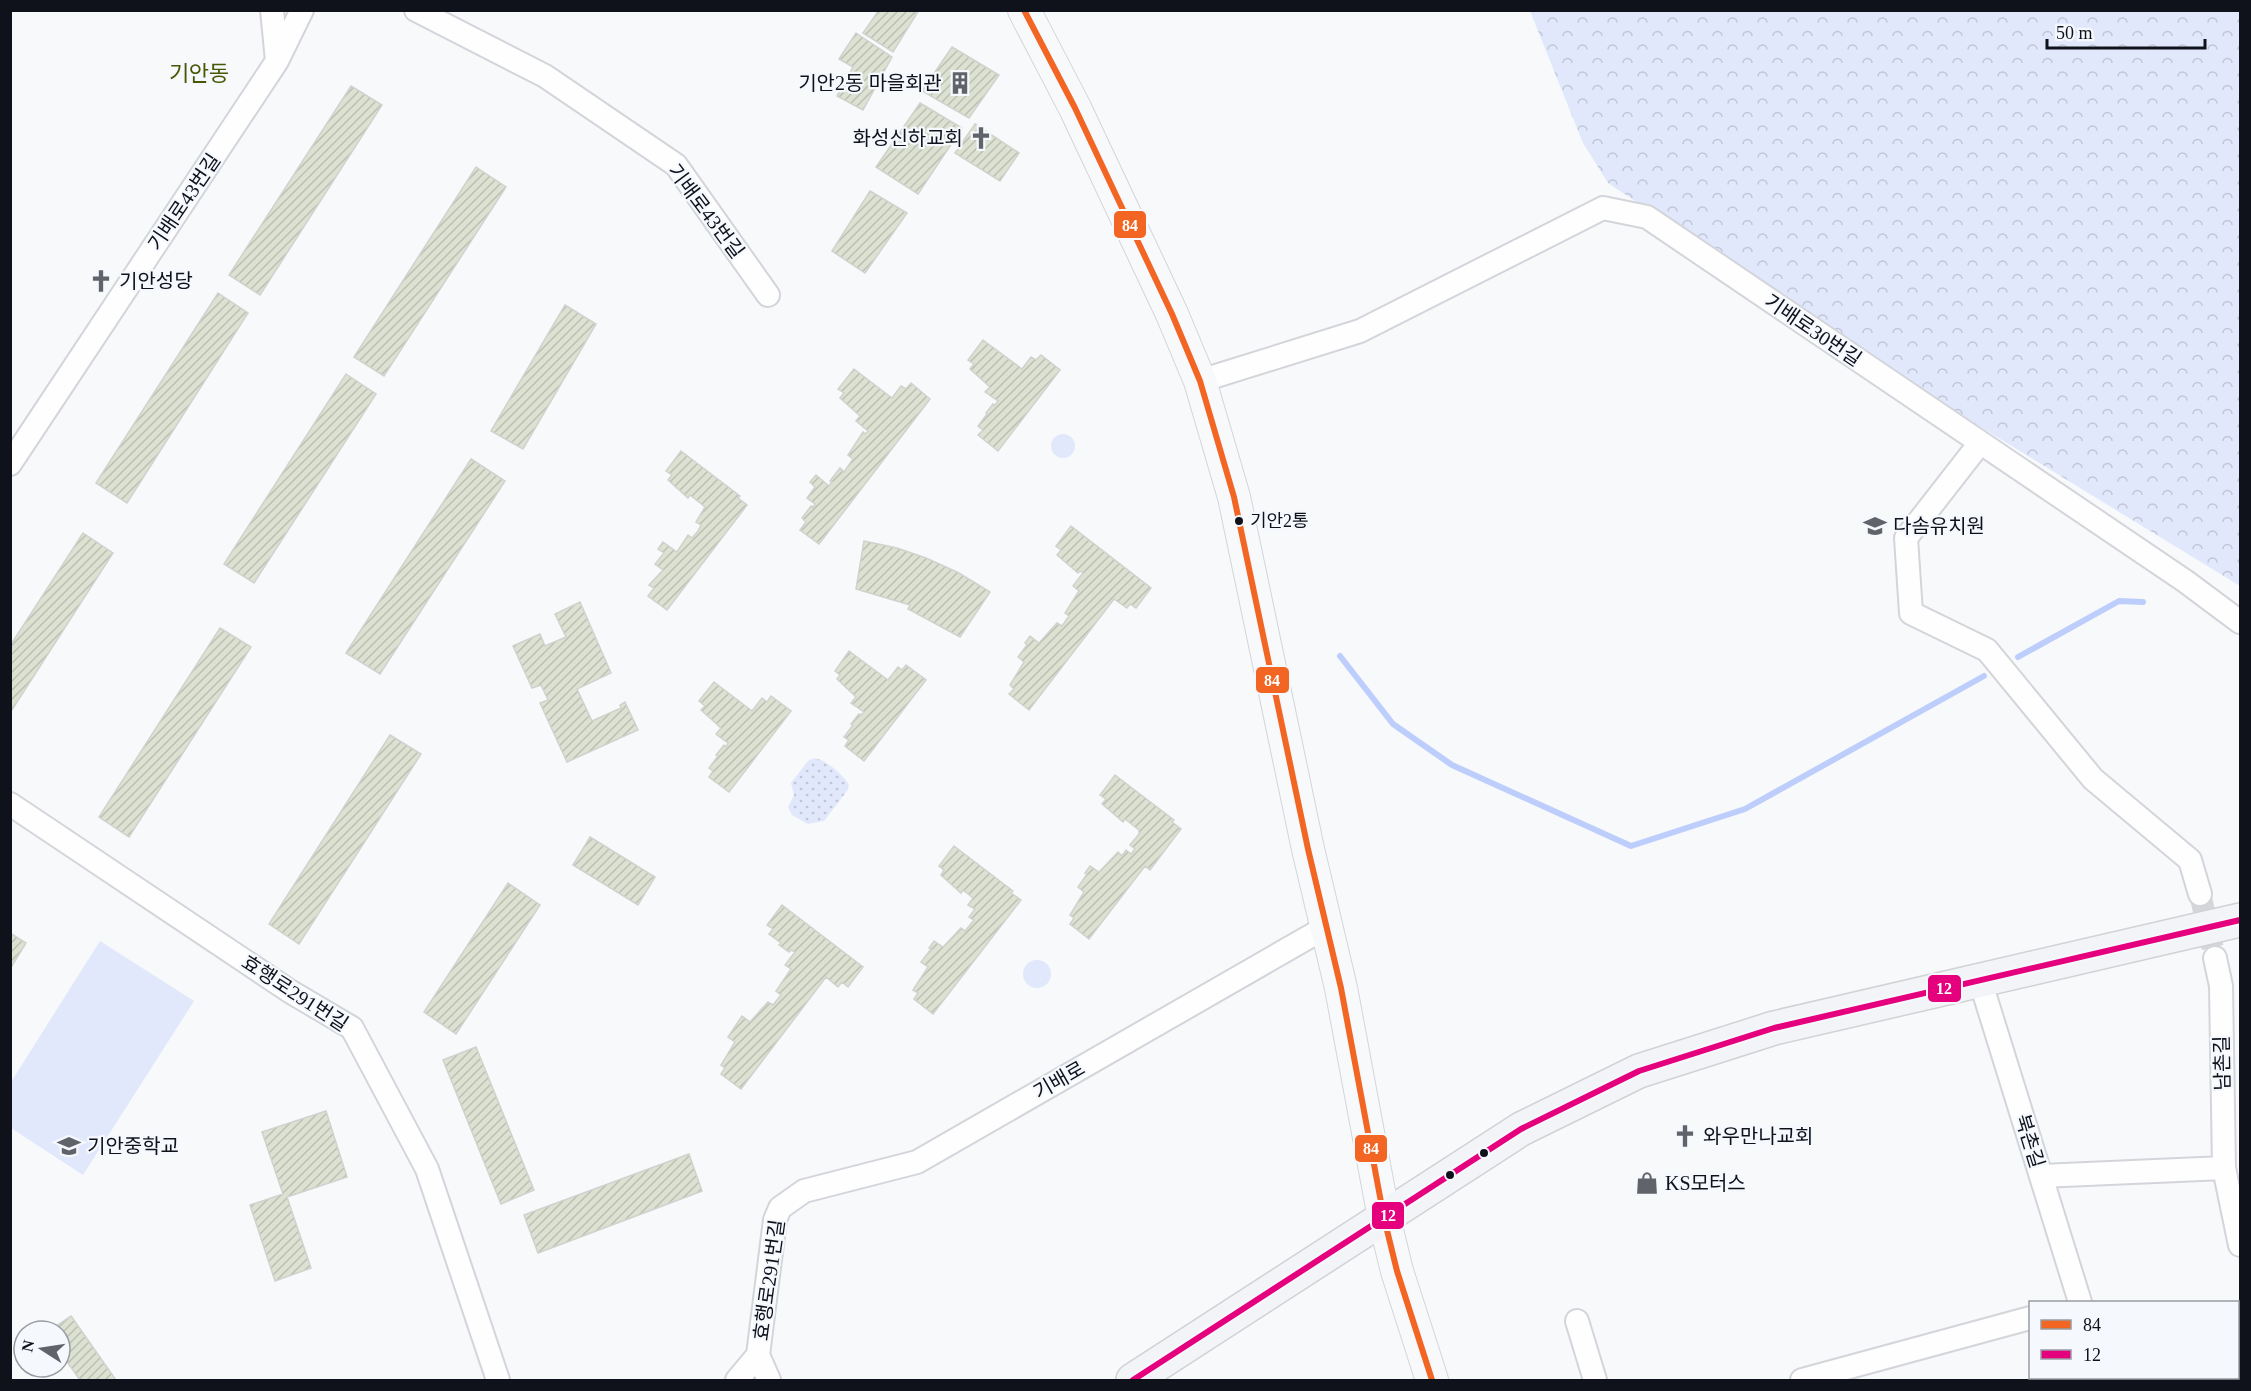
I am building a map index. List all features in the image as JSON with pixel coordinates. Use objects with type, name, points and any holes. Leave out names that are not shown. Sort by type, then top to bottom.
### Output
[{"type":"main road","points":[[1133,1380],[1521,1129],[1639,1071],[1774,1028],[2241,920]]},
{"type":"street","points":[[272,10],[277,61]]},
{"type":"street","name":"기배로43번길","points":[[10,464],[277,61],[302,10]]},
{"type":"street","name":"기배로43번길","points":[[416,10],[544,76],[676,165],[768,295]]},
{"type":"street","points":[[1024,10],[1075,108],[1172,314],[1200,381],[1234,497],[1308,849],[1328,926],[1384,1218],[1397,1271],[1432,1380]]},
{"type":"street","name":"기배로30번길","points":[[1200,381],[1360,331],[1603,208],[1647,217],[2185,581],[2241,622]]},
{"type":"street","points":[[1980,443],[1906,538],[1911,613],[1987,650],[2093,779],[2190,860],[2200,894]]},
{"type":"street","name":"효행로291번길","points":[[10,804],[291,992],[352,1028],[427,1169],[498,1380]]},
{"type":"street","name":"기배로","points":[[780,1208],[804,1191],[917,1162],[1328,926]]},
{"type":"street","name":"남촌길","points":[[2215,958],[2221,986],[2224,1168],[2241,1245]]},
{"type":"street","name":"북촌길","points":[[1980,980],[2080,1301]]},
{"type":"street","points":[[2041,1176],[2224,1168]]},
{"type":"street","name":"효행로291번길","points":[[737,1380],[758,1354],[775,1220],[780,1208]]},
{"type":"street","points":[[1802,1380],[2029,1319]]},
{"type":"street","points":[[1577,1321],[1595,1380]]},
{"type":"street","points":[[758,1354],[769,1380]]},
{"type":"green space","points":[[1530,11],[2240,11],[2240,586],[1907,382],[1608,183],[1583,143]]},
{"type":"green space","points":[[1063,434],[1072,437],[1075,446],[1072,455],[1063,458],[1054,455],[1051,446],[1054,437]]},
{"type":"green space","points":[[814,758],[834,768],[849,785],[824,821],[808,824],[792,815],[788,807],[794,795],[791,783],[808,761]]},
{"type":"green space","points":[[100,941],[194,1001],[83,1175],[11,1128],[11,1082]]},
{"type":"green space","points":[[1037,960],[1047,964],[1051,974],[1047,984],[1037,988],[1027,984],[1023,974],[1027,964]]},
{"type":"building","points":[[879,10],[919,10],[893,52],[863,33]]},
{"type":"building","points":[[856,33],[892,57],[863,110],[837,96],[853,67],[839,59]]},
{"type":"building","name":"기안2동 마을회관","points":[[952,47],[999,75],[969,118],[922,91]]},
{"type":"building","points":[[351,86],[382,105],[260,295],[229,275]]},
{"type":"building","points":[[920,103],[962,128],[918,194],[876,167]]},
{"type":"building","name":"화성신하교회","points":[[975,124],[1019,153],[1000,181],[955,153]]},
{"type":"building","points":[[476,167],[506,187],[384,376],[354,357]]},
{"type":"building","points":[[870,191],[907,213],[865,273],[832,251]]},
{"type":"building","points":[[218,293],[248,313],[127,503],[96,483]]},
{"type":"building","points":[[565,305],[596,324],[523,449],[491,431]]},
{"type":"building","points":[[983,340],[1022,369],[1031,357],[1036,360],[1041,355],[1060,370],[998,451],[978,435],[983,430],[978,426],[993,404],[995,405],[998,401],[985,392],[990,387],[970,369],[974,364],[968,360]]},
{"type":"building","points":[[854,369],[892,398],[901,386],[906,389],[911,383],[930,399],[819,544],[800,530],[806,522],[802,518],[815,504],[807,498],[815,487],[810,482],[816,475],[829,486],[840,468],[844,472],[853,459],[848,455],[863,432],[865,434],[868,431],[856,421],[860,416],[840,398],[844,393],[838,389]]},
{"type":"building","points":[[346,374],[376,394],[254,583],[224,564]]},
{"type":"building","points":[[681,451],[740,496],[738,498],[747,505],[667,610],[648,596],[654,588],[649,585],[663,570],[655,564],[664,553],[658,549],[663,542],[677,552],[688,535],[692,538],[698,531],[701,525],[696,522],[705,507],[690,495],[688,498],[668,480],[672,475],[666,471]]},
{"type":"building","points":[[471,459],[505,481],[380,674],[346,653]]},
{"type":"building","points":[[1071,526],[1151,588],[1136,608],[1130,604],[1127,608],[1114,599],[1029,710],[1009,694],[1014,689],[1010,685],[1024,662],[1018,657],[1027,645],[1025,643],[1030,636],[1039,643],[1057,623],[1062,626],[1069,616],[1065,613],[1079,591],[1073,586],[1083,573],[1080,571],[1078,573],[1057,555],[1061,550],[1056,546]]},
{"type":"building","points":[[83,533],[113,553],[10,713],[10,646]]},
{"type":"building","points":[[864,541],[897,548],[926,558],[959,573],[990,592],[960,637],[908,609],[910,605],[856,589]]},
{"type":"building","points":[[580,602],[611,673],[577,689],[592,721],[621,708],[620,705],[625,702],[638,730],[567,762],[540,703],[548,700],[541,685],[532,688],[513,646],[540,634],[545,646],[566,637],[555,614]]},
{"type":"building","points":[[220,628],[251,647],[129,837],[99,817]]},
{"type":"building","points":[[849,651],[888,680],[898,667],[902,670],[906,665],[926,680],[864,761],[845,746],[849,740],[844,737],[853,725],[851,724],[859,714],[864,712],[851,703],[856,697],[837,679],[840,675],[835,671]]},
{"type":"building","points":[[714,682],[752,711],[762,698],[767,702],[771,696],[791,711],[729,792],[709,777],[713,771],[709,768],[718,756],[716,755],[728,743],[716,734],[721,728],[701,710],[705,706],[699,701]]},
{"type":"building","points":[[390,735],[421,754],[299,944],[269,924]]},
{"type":"building","points":[[1115,775],[1174,820],[1172,822],[1181,829],[1150,870],[1145,866],[1089,939],[1070,924],[1074,918],[1070,915],[1084,892],[1078,887],[1090,866],[1099,872],[1118,852],[1122,856],[1126,850],[1131,854],[1135,849],[1130,845],[1139,834],[1139,830],[1125,819],[1123,822],[1102,804],[1106,799],[1100,795]]},
{"type":"building","points":[[590,837],[655,877],[638,905],[573,865]]},
{"type":"building","points":[[954,846],[1013,891],[1011,893],[1021,900],[933,1014],[914,999],[918,993],[913,990],[928,967],[921,962],[934,941],[943,947],[961,928],[965,931],[974,920],[969,917],[975,909],[968,905],[973,898],[963,890],[961,893],[941,875],[944,870],[939,866]]},
{"type":"building","points":[[508,883],[540,905],[456,1034],[424,1012]]},
{"type":"building","points":[[782,905],[863,967],[848,987],[842,982],[838,987],[826,977],[741,1089],[721,1074],[725,1068],[721,1065],[735,1042],[728,1037],[742,1016],[750,1022],[768,1002],[773,1005],[781,995],[776,991],[791,969],[785,965],[795,952],[791,950],[789,952],[779,945],[781,943],[769,934],[773,929],[767,925]]},
{"type":"building","points":[[10,933],[26,943],[10,969]]},
{"type":"building","points":[[476,1047],[534,1190],[501,1204],[443,1060]]},
{"type":"building","points":[[326,1111],[347,1177],[287,1197],[311,1268],[275,1281],[250,1205],[283,1194],[262,1132]]},
{"type":"building","points":[[689,1154],[702,1191],[538,1253],[524,1215]]},
{"type":"building","points":[[71,1316],[116,1380],[80,1380],[72,1369],[72,1319],[67,1319]]},
{"type":"waterway","points":[[2018,657],[2119,601],[2143,602]]},
{"type":"waterway","points":[[1340,656],[1393,724],[1452,765],[1631,846],[1745,809],[1984,676]]},
{"type":"tunnel","points":[[2200,894],[2215,958]]},
{"type":"transit line","name":"84","points":[[1024,10],[1075,108],[1172,314],[1200,381],[1234,497],[1308,849],[1341,988],[1384,1218],[1397,1271],[1432,1380]]},
{"type":"transit line","name":"12","points":[[1133,1380],[1521,1129],[1639,1071],[1774,1028],[2240,920]]},
{"type":"place","name":"기안2동 마을회관","points":[[960,83]]},
{"type":"place","name":"화성신하교회","points":[[981,138]]},
{"type":"place","name":"기안성당","points":[[101,281]]},
{"type":"place","name":"기안2통","points":[[1239,521]]},
{"type":"place","name":"다솜유치원","points":[[1875,526]]},
{"type":"place","name":"와우만나교회","points":[[1685,1136]]},
{"type":"place","name":"기안중학교","points":[[69,1146]]},
{"type":"place","name":"KS모터스","points":[[1647,1183]]},
{"type":"district","name":"기안동","points":[[199,73]]}]
